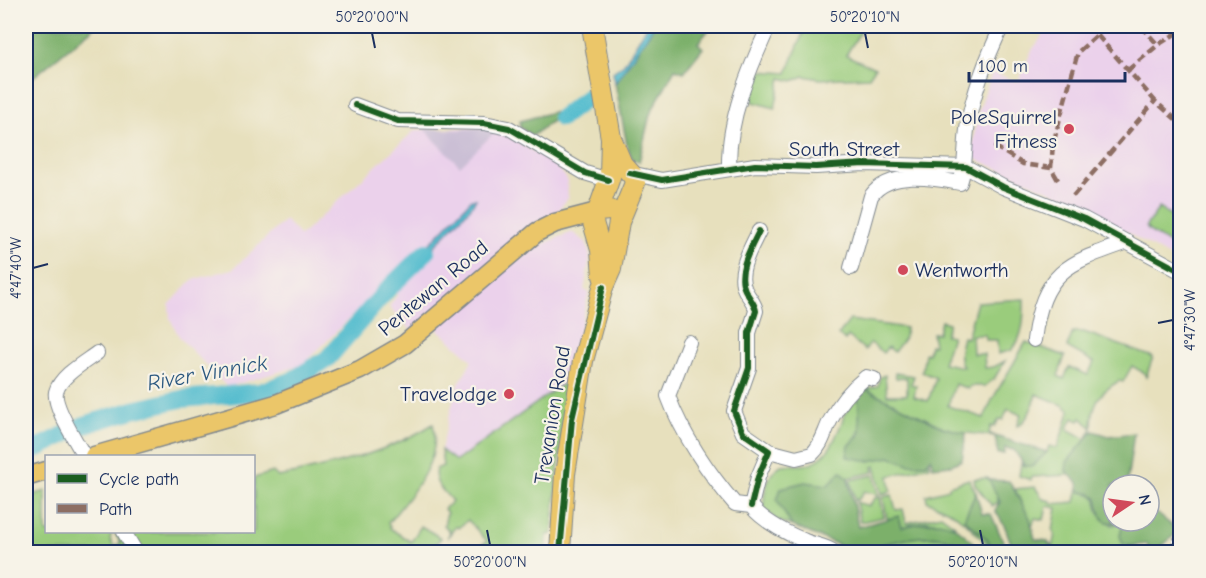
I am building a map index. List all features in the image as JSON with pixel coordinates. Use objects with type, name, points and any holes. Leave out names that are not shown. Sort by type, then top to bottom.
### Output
[{"type":"highway","points":[[592,26],[599,74],[621,181],[618,226],[611,269],[603,287]]},
{"type":"highway","points":[[603,287],[602,256],[597,222],[621,181]]},
{"type":"highway","points":[[597,222],[610,235],[618,226]]},
{"type":"highway","name":"Trevanion Road","points":[[560,552],[572,419],[603,287]]},
{"type":"main road","name":"Pentewan Road","points":[[98,455],[276,404],[360,370],[405,344],[537,232],[555,223],[597,222]]},
{"type":"main road","points":[[26,477],[45,471]]},
{"type":"street","points":[[729,167],[729,136],[769,26]]},
{"type":"street","points":[[851,268],[871,196],[877,188],[892,181],[921,178],[960,183],[966,167],[964,155],[968,122],[1002,26]]},
{"type":"street","name":"South Street","points":[[355,105],[398,121],[494,124],[533,140],[585,174],[621,181],[662,180],[729,167],[864,164],[966,167],[1003,187],[1062,209],[1180,268]]},
{"type":"street","points":[[759,231],[747,254],[743,276],[744,288],[756,311],[749,333],[749,368],[734,411],[743,433],[769,451],[796,458],[812,454],[819,447],[844,398],[867,375]]},
{"type":"street","points":[[1034,340],[1046,292],[1063,271],[1084,257],[1128,242]]},
{"type":"street","points":[[689,342],[668,396],[675,413],[733,503],[751,507],[760,518],[801,547],[828,548],[834,552]]},
{"type":"street","points":[[83,455],[57,405],[56,391],[67,377],[97,353]]},
{"type":"street","points":[[675,413],[689,407]]},
{"type":"street","points":[[751,507],[758,477],[769,451]]},
{"type":"street","points":[[125,533],[136,552]]},
{"type":"street","points":[[1178,552],[1180,542]]},
{"type":"shaded area","points":[[1050,26],[1180,26],[1180,263],[1069,199],[971,157],[977,116],[992,72],[1018,82],[1032,50]]},
{"type":"shaded area","points":[[484,127],[498,129],[555,165],[567,179],[568,197],[559,210],[543,220],[413,332],[389,307],[398,294],[386,282],[303,365],[227,387],[180,338],[170,319],[169,305],[192,280],[233,269],[285,220],[300,236],[415,130]]},
{"type":"shaded area","points":[[484,127],[498,129],[460,166],[423,128],[458,130]]},
{"type":"shaded area","points":[[572,232],[586,242],[590,257],[584,290],[589,292],[567,381],[456,461],[441,450],[456,389],[472,360],[435,327],[486,282],[540,245]]},
{"type":"green space","points":[[26,26],[96,26],[26,83]]},
{"type":"green space","points":[[654,26],[712,26],[698,43],[703,48],[684,72],[675,69],[650,114],[639,162],[632,159],[627,145],[615,83]]},
{"type":"green space","points":[[806,26],[864,26],[846,55],[875,68],[869,77],[820,79],[804,76],[793,81],[781,78],[775,108],[753,102],[752,97],[760,71],[787,73]]},
{"type":"green space","points":[[553,112],[556,118],[532,136],[520,127],[520,121]]},
{"type":"green space","points":[[1159,208],[1180,221],[1180,238],[1172,246],[1148,230],[1146,226]]},
{"type":"green space","points":[[1024,299],[1021,332],[1012,350],[998,354],[997,340],[986,340],[985,335],[972,335],[973,354],[984,354],[985,368],[994,367],[1005,361],[994,379],[985,386],[970,386],[969,389],[955,384],[948,406],[984,418],[1026,342],[1065,356],[1058,376],[1064,379],[1069,367],[1088,375],[1094,362],[1067,347],[1073,332],[1084,332],[1153,357],[1146,377],[1144,373],[1132,366],[1123,382],[1119,381],[1101,395],[1093,412],[1092,428],[1081,418],[1079,421],[1073,418],[1067,429],[1086,439],[1091,430],[1091,434],[1073,455],[1066,471],[1069,475],[1031,477],[1031,480],[1019,476],[1021,463],[1025,466],[1047,452],[1049,446],[1057,448],[1070,411],[1063,405],[1036,394],[1032,408],[1024,421],[1017,426],[1021,415],[1008,409],[1003,420],[1000,419],[994,427],[991,426],[989,433],[995,436],[966,433],[942,427],[866,389],[878,386],[880,377],[885,375],[887,395],[907,395],[907,378],[896,378],[895,373],[914,376],[911,384],[916,386],[914,397],[928,401],[936,378],[922,372],[925,353],[928,354],[930,345],[934,345],[932,333],[938,333],[941,321],[949,323],[945,335],[952,336],[943,363],[963,367],[960,349],[963,337],[967,338],[977,302]]},
{"type":"green space","points":[[850,320],[906,328],[904,339],[894,352],[888,347],[883,353],[871,343],[865,350],[848,336],[845,340],[838,335]]},
{"type":"green space","points":[[567,381],[552,534],[547,535],[546,552],[471,552],[487,541],[468,520],[458,528],[456,526],[447,538],[450,532],[444,525],[447,513],[444,509],[452,501],[439,486],[435,474],[436,469],[443,466],[441,450],[456,461]]},
{"type":"green space","points":[[866,389],[942,427],[966,433],[962,460],[951,465],[933,467],[931,458],[926,464],[909,464],[890,457],[869,461],[847,457],[849,446],[860,434],[858,393]]},
{"type":"green space","points":[[858,393],[861,415],[859,433],[849,446],[856,454],[867,459],[886,457],[921,464],[926,464],[928,458],[930,466],[889,476],[891,491],[882,494],[875,466],[873,467],[874,472],[848,478],[841,472],[828,485],[820,485],[777,500],[792,526],[776,520],[764,508],[765,490],[772,473],[781,465],[808,464],[819,459],[833,443],[851,402]]},
{"type":"green space","points":[[433,424],[435,438],[429,465],[414,490],[388,523],[391,529],[411,542],[421,526],[441,538],[428,552],[139,552],[129,533],[255,533],[255,478],[273,472],[278,477],[318,468],[378,451]]},
{"type":"green space","points":[[1093,431],[1109,436],[1134,433],[1128,473],[1101,473],[1101,517],[1097,499],[1090,493],[1080,492],[1078,483],[1066,471],[1067,462]]},
{"type":"green space","points":[[995,436],[1047,452],[1033,466],[1025,466],[1014,450],[1005,448],[1004,454],[998,454]]},
{"type":"green space","points":[[841,471],[848,478],[858,527],[899,516],[902,527],[935,522],[944,523],[960,531],[978,548],[973,552],[950,540],[930,536],[883,544],[886,552],[846,552],[839,545],[792,526],[777,500],[781,488],[805,482],[828,485]]},
{"type":"green space","points":[[874,475],[879,495],[864,491],[859,499],[855,500],[850,480]]},
{"type":"green space","points":[[988,478],[996,490],[999,506],[997,503],[992,506],[975,485],[974,479]]},
{"type":"green space","points":[[969,479],[976,493],[964,519],[987,539],[995,552],[953,513],[927,501],[926,495],[949,489],[949,486]]},
{"type":"green space","points":[[989,480],[1009,481],[1030,518],[1035,539],[1047,541],[1056,552],[1014,552],[1005,527],[995,510],[1000,502]]},
{"type":"green space","points":[[1035,487],[1043,499],[1051,501],[1052,504],[1075,502],[1078,488],[1080,492],[1093,495],[1101,514],[1101,533],[1125,533],[1128,546],[1133,545],[1134,552],[1056,552],[1052,547],[1057,508],[1047,506],[1044,520],[1035,518],[1032,527],[1015,489]]},
{"type":"green space","points":[[45,491],[45,533],[112,533],[110,539],[114,547],[121,543],[115,533],[120,533],[132,552],[26,552],[26,497]]},
{"type":"green space","points":[[976,493],[982,514],[991,514],[1004,543],[1003,552],[995,552],[987,539],[964,519]]},
{"type":"green space","points":[[892,495],[896,510],[903,509],[906,523],[941,515],[956,526],[927,521],[902,527],[899,517],[887,519],[883,497]]},
{"type":"green space","points":[[880,497],[884,517],[860,522],[856,502],[869,506],[875,498]]},
{"type":"green space","points":[[1161,517],[1179,531],[1155,552],[1147,552],[1148,544],[1129,546],[1123,544],[1121,533],[1161,533]]},
{"type":"green space","points":[[915,537],[948,537],[973,552],[886,552],[883,544]]},
{"type":"water","points":[[647,26],[654,26],[615,83],[613,72],[624,64]]},
{"type":"water","points":[[472,199],[476,199],[470,208],[411,271],[407,268]]},
{"type":"waterway","name":"River Vinnick","points":[[561,118],[592,94]]},
{"type":"waterway","name":"River Vinnick","points":[[26,454],[84,425],[133,410],[181,399],[260,392],[291,381],[327,359],[387,290],[426,252]]},
{"type":"marked path","points":[[1058,180],[1051,168],[1053,144],[1078,52],[1107,26]]},
{"type":"marked path","points":[[1141,26],[1158,45]]},
{"type":"marked path","points":[[1128,70],[1158,45],[1180,31]]},
{"type":"marked path","points":[[1097,35],[1155,101],[1180,123]]},
{"type":"marked path","points":[[1073,196],[1155,101]]},
{"type":"marked path","points":[[994,146],[1023,164],[1051,168]]},
{"type":"cycle path","points":[[355,105],[398,121],[484,123],[509,128],[585,173],[608,180]]},
{"type":"cycle path","points":[[630,173],[662,180],[755,165],[816,167],[864,164],[966,167],[1003,187],[1084,219],[1180,271]]},
{"type":"cycle path","points":[[751,506],[758,477],[769,451],[743,433],[734,411],[749,368],[749,333],[756,311],[745,290],[743,268],[759,231]]},
{"type":"cycle path","points":[[560,552],[572,419],[603,287]]},
{"type":"place","name":"PoleSquirrel Fitness","points":[[1069,129]]},
{"type":"place","name":"Wentworth","points":[[903,270]]},
{"type":"place","name":"Travelodge","points":[[509,394]]}]
